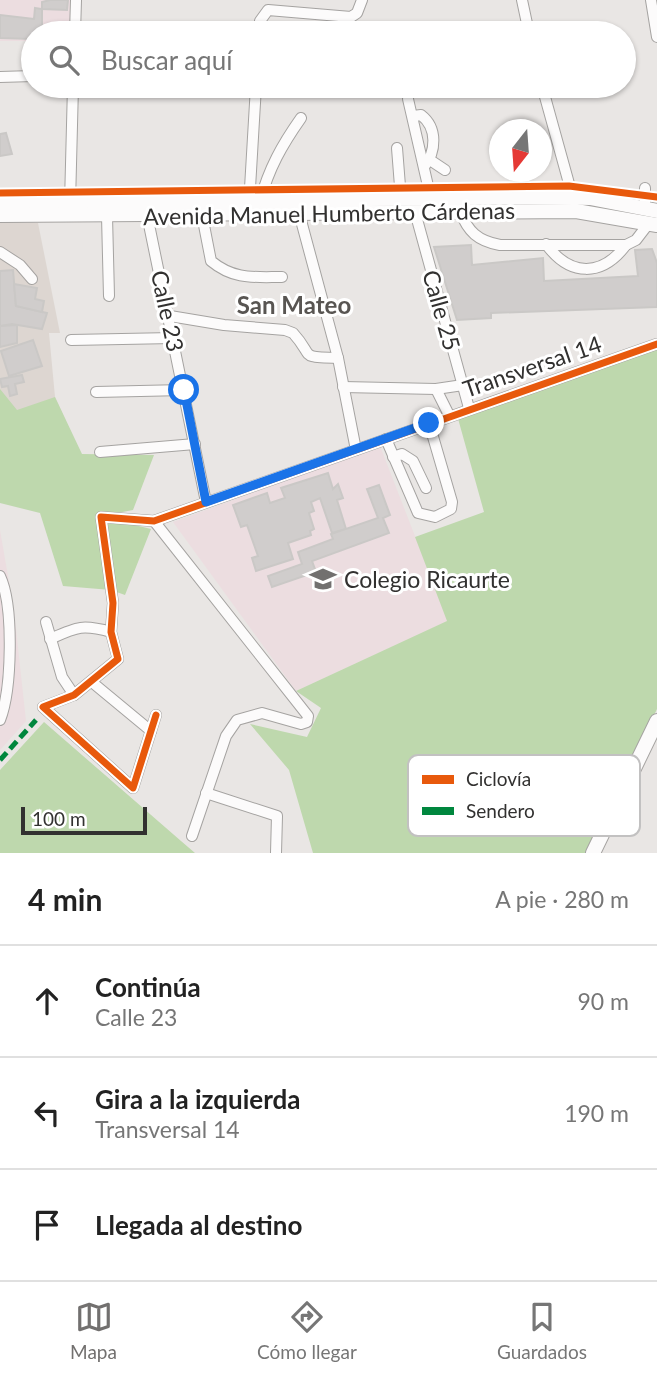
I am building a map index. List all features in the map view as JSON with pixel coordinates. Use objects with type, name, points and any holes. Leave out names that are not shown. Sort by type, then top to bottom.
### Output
[{"type":"main road","name":"Avenida Manuel Humberto Cárdenas","points":[[0,215],[107,216],[146,209],[401,199],[573,198],[652,217]]},
{"type":"main road","name":"Avenida Manuel Humberto Cárdenas","points":[[0,203],[70,203],[202,215],[253,205],[299,213],[576,211],[652,217]]},
{"type":"main road","points":[[640,756],[657,721]]},
{"type":"main road","points":[[593,853],[601,836]]},
{"type":"street","points":[[75,21],[76,0]]},
{"type":"street","points":[[262,21],[268,10],[302,9],[351,17],[358,13],[362,0]]},
{"type":"street","points":[[522,0],[526,21]]},
{"type":"street","points":[[651,0],[657,37]]},
{"type":"street","points":[[0,77],[21,76]]},
{"type":"street","points":[[70,203],[73,98]]},
{"type":"street","points":[[253,205],[256,98]]},
{"type":"street","points":[[545,98],[573,198]]},
{"type":"street","points":[[408,99],[413,116],[421,116],[432,130],[427,163],[431,199]]},
{"type":"street","points":[[253,205],[276,154],[301,118]]},
{"type":"street","points":[[397,148],[401,199]]},
{"type":"street","points":[[427,163],[445,170]]},
{"type":"street","points":[[546,244],[556,258],[570,266],[586,270],[602,267],[616,258],[626,245],[636,240],[652,217],[646,188]]},
{"type":"street","name":"Calle 23","points":[[146,209],[206,502]]},
{"type":"street","points":[[460,211],[466,227],[485,242],[626,245]]},
{"type":"street","name":"Calle 25","points":[[415,212],[469,408]]},
{"type":"street","points":[[299,213],[338,358],[356,450]]},
{"type":"street","points":[[202,215],[211,261],[238,277],[282,277]]},
{"type":"street","points":[[107,216],[109,296]]},
{"type":"street","points":[[0,252],[20,265],[32,279]]},
{"type":"street","points":[[170,316],[293,332],[305,353],[312,357],[338,358]]},
{"type":"street","points":[[71,340],[173,338]]},
{"type":"street","name":"Transversal 14","points":[[111,632],[113,603],[101,517],[154,521],[657,344]]},
{"type":"street","points":[[343,387],[436,390],[463,385]]},
{"type":"street","points":[[96,392],[184,390]]},
{"type":"street","points":[[436,390],[449,415]]},
{"type":"street","points":[[386,439],[418,513],[435,517],[451,509],[449,484],[429,423]]},
{"type":"street","points":[[100,452],[195,444]]},
{"type":"street","points":[[393,457],[402,454],[413,461],[426,488]]},
{"type":"street","points":[[154,521],[308,716],[307,722],[301,724],[262,713],[237,720],[226,736],[192,836]]},
{"type":"street","points":[[0,576],[9,615],[6,697],[0,720]]},
{"type":"street","points":[[46,622],[62,677],[74,695]]},
{"type":"street","points":[[50,639],[78,626],[87,625],[111,632],[118,659],[93,683],[74,695],[43,707],[133,788],[156,715]]},
{"type":"street","points":[[93,683],[151,730]]},
{"type":"street","points":[[206,793],[277,816],[276,853]]},
{"type":"shaded area","points":[[0,0],[72,0],[72,21],[21,21],[21,41],[0,41]]},
{"type":"shaded area","points":[[0,222],[38,223],[60,333],[49,333],[55,397],[66,421],[0,430]]},
{"type":"shaded area","name":"Colegio Ricaurte","points":[[380,446],[448,621],[296,691],[173,522]]},
{"type":"shaded area","points":[[0,530],[14,611],[26,721],[0,750]]},
{"type":"green space","points":[[657,347],[657,709],[635,755],[408,755],[408,836],[595,836],[587,853],[313,853],[289,770],[250,724],[307,737],[321,708],[296,691],[447,621],[415,537],[484,512],[457,415]]},
{"type":"green space","points":[[0,389],[17,410],[55,397],[82,454],[154,455],[133,510],[107,515],[107,518],[151,529],[125,595],[111,590],[63,586],[40,513],[0,503]]},
{"type":"green space","points":[[44,722],[195,853],[0,853],[0,770]]},
{"type":"building","points":[[68,0],[67,10],[42,9],[42,2]]},
{"type":"building","points":[[35,8],[42,9],[42,21],[21,21],[21,39],[0,38],[0,15],[34,19]]},
{"type":"building","points":[[6,133],[12,154],[0,156],[0,134]]},
{"type":"building","points":[[471,245],[472,265],[543,258],[544,281],[638,276],[635,250],[652,249],[657,263],[657,307],[491,313],[491,318],[457,320],[434,247]]},
{"type":"building","points":[[13,270],[16,306],[47,313],[42,329],[12,324],[0,326],[0,271]]},
{"type":"building","points":[[14,284],[37,288],[35,299],[44,301],[42,312],[16,306]]},
{"type":"building","points":[[17,325],[17,343],[0,347],[0,326]]},
{"type":"building","points":[[33,340],[42,366],[9,376],[1,351]]},
{"type":"building","points":[[22,375],[24,382],[15,384],[17,394],[10,396],[8,386],[2,387],[0,379]]},
{"type":"building","points":[[328,473],[333,489],[338,484],[343,498],[337,500],[346,529],[332,533],[320,498],[311,502],[314,511],[309,513],[314,529],[310,531],[311,535],[288,543],[293,559],[256,571],[252,558],[258,556],[247,525],[241,527],[233,505],[267,493],[270,503],[285,498],[281,488]]},
{"type":"building","points":[[379,485],[390,515],[383,518],[389,533],[312,561],[316,572],[272,587],[268,576],[302,564],[298,552],[333,539],[331,534],[378,518],[367,489]]},
{"type":"marked path","points":[[0,760],[36,720]]},
{"type":"cycle path","points":[[0,193],[569,186],[657,197]]},
{"type":"cycle path","points":[[156,715],[133,788],[43,707],[74,695],[118,659],[111,632],[113,603],[101,517],[154,521],[657,344]]},
{"type":"place","name":"Colegio Ricaurte","points":[[323,579]]},
{"type":"district","name":"San Mateo","points":[[294,304]]},
{"type":"route","points":[[184,390],[206,502],[429,423]]}]
